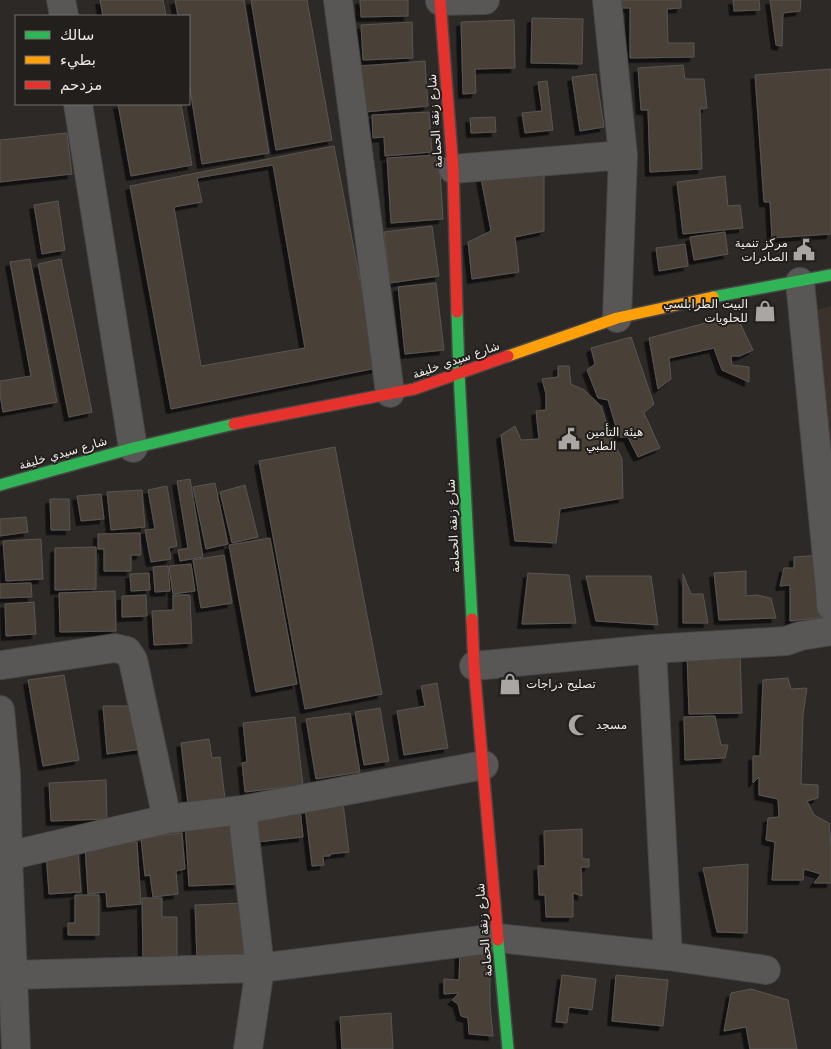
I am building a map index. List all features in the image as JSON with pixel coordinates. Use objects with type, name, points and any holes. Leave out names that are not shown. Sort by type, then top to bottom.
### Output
[{"type":"street","points":[[61,0],[64,15]]},
{"type":"street","points":[[338,0],[390,393]]},
{"type":"street","points":[[440,1],[484,0]]},
{"type":"street","points":[[607,0],[622,154],[617,318]]},
{"type":"street","name":"شارع زنقة الحمامة","points":[[440,1],[453,169],[459,373],[474,666],[508,1049]]},
{"type":"street","points":[[78,105],[133,448]]},
{"type":"street","points":[[453,169],[622,154]]},
{"type":"street","name":"شارع سيدي خليفة","points":[[0,485],[133,448],[241,422],[414,389],[617,318],[831,275]]},
{"type":"street","points":[[800,282],[831,606]]},
{"type":"street","points":[[474,666],[652,650],[786,641],[800,636],[831,631]]},
{"type":"street","points":[[1,669],[115,648],[127,651],[133,660],[167,819]]},
{"type":"street","points":[[652,650],[668,956]]},
{"type":"street","points":[[0,710],[6,774],[16,1049]]},
{"type":"street","points":[[8,856],[167,819],[242,810],[484,765]]},
{"type":"street","points":[[242,810],[260,968],[248,1049]]},
{"type":"street","points":[[12,975],[260,968],[498,938],[668,956],[766,970]]},
{"type":"shaded area","points":[[831,306],[831,468],[816,310]]},
{"type":"building","points":[[100,0],[163,0],[166,15],[103,15]]},
{"type":"building","points":[[175,0],[244,0],[269,153],[202,164],[190,88],[190,15],[178,15]]},
{"type":"building","points":[[251,0],[307,0],[332,140],[276,150]]},
{"type":"building","points":[[360,0],[408,0],[408,16],[361,17]]},
{"type":"building","points":[[620,0],[681,0],[681,8],[667,9],[668,43],[694,43],[694,57],[630,58],[630,8],[621,8]]},
{"type":"building","points":[[733,0],[759,0],[760,10],[734,11]]},
{"type":"building","points":[[770,0],[801,0],[800,11],[783,13],[782,46],[776,45]]},
{"type":"building","points":[[532,18],[583,19],[582,64],[531,63]]},
{"type":"building","points":[[514,20],[515,68],[475,69],[476,93],[463,94],[461,22]]},
{"type":"building","points":[[412,22],[413,58],[363,60],[361,25]]},
{"type":"building","points":[[425,61],[428,106],[365,112],[361,66]]},
{"type":"building","points":[[683,65],[685,79],[704,79],[707,108],[700,109],[702,169],[650,172],[648,110],[641,110],[638,68]]},
{"type":"building","points":[[831,69],[831,234],[772,238],[770,202],[764,202],[755,75]]},
{"type":"building","points":[[596,74],[604,127],[580,131],[572,77]]},
{"type":"building","points":[[547,81],[553,130],[525,133],[522,113],[542,111],[538,82]]},
{"type":"building","points":[[118,105],[181,105],[192,165],[131,176]]},
{"type":"building","points":[[429,112],[432,152],[385,156],[384,137],[373,138],[372,115]]},
{"type":"building","points":[[495,117],[496,132],[471,133],[470,118]]},
{"type":"building","points":[[67,133],[72,174],[0,182],[0,140]]},
{"type":"building","points":[[334,146],[377,368],[171,409],[130,186]],"holes":[[[273,165],[305,348],[201,366],[174,207],[202,202],[197,178]]]},
{"type":"building","points":[[439,155],[443,219],[391,223],[387,158]]},
{"type":"building","points":[[544,171],[544,231],[515,237],[519,272],[472,279],[468,242],[491,231],[481,178]]},
{"type":"building","points":[[725,176],[728,206],[740,205],[743,228],[683,234],[677,182]]},
{"type":"building","points":[[58,201],[65,250],[42,254],[34,205]]},
{"type":"building","points":[[432,226],[439,276],[390,283],[384,232]]},
{"type":"building","points":[[725,232],[728,254],[694,260],[690,237]]},
{"type":"building","points":[[685,244],[688,266],[659,271],[656,248]]},
{"type":"building","points":[[30,259],[57,402],[3,412],[0,381],[31,376],[10,262]]},
{"type":"building","points":[[61,259],[92,412],[69,417],[38,264]]},
{"type":"building","points":[[436,283],[444,350],[405,354],[398,287]]},
{"type":"building","points":[[736,315],[753,350],[740,356],[731,356],[732,365],[749,367],[749,382],[722,370],[714,348],[669,358],[671,379],[658,389],[649,338]]},
{"type":"building","points":[[631,337],[654,404],[644,413],[660,448],[638,457],[628,437],[619,437],[608,400],[598,398],[587,370],[595,364],[591,348]]},
{"type":"building","points":[[558,366],[569,366],[571,384],[584,390],[601,406],[610,435],[622,459],[623,498],[560,509],[556,543],[515,541],[501,435],[515,426],[521,440],[539,439],[536,411],[546,410],[546,394],[542,379],[558,377]]},
{"type":"building","points":[[335,447],[382,694],[305,709],[259,461]]},
{"type":"building","points":[[190,479],[203,557],[180,561],[178,550],[188,548],[177,481]]},
{"type":"building","points":[[215,483],[228,544],[206,549],[193,487]]},
{"type":"building","points":[[245,485],[258,537],[232,543],[220,492]]},
{"type":"building","points":[[167,486],[177,546],[169,548],[171,559],[151,562],[145,530],[155,529],[148,490]]},
{"type":"building","points":[[142,490],[145,527],[111,530],[107,492]]},
{"type":"building","points":[[101,494],[104,519],[81,521],[77,496]]},
{"type":"building","points":[[50,499],[69,499],[70,530],[51,530]]},
{"type":"building","points":[[26,517],[28,532],[0,536],[0,519]]},
{"type":"building","points":[[140,533],[141,555],[131,555],[131,571],[104,571],[104,549],[98,549],[98,534]]},
{"type":"building","points":[[270,538],[297,684],[256,692],[229,545]]},
{"type":"building","points":[[41,539],[43,579],[6,581],[3,541]]},
{"type":"building","points":[[96,547],[96,589],[55,590],[55,548]]},
{"type":"building","points":[[224,555],[232,603],[201,608],[193,560]]},
{"type":"building","points":[[823,555],[826,617],[790,621],[790,585],[780,586],[784,568],[794,568],[794,557]]},
{"type":"building","points":[[191,564],[195,591],[173,594],[169,566]]},
{"type":"building","points":[[168,566],[170,591],[155,592],[153,567]]},
{"type":"building","points":[[746,571],[746,596],[757,595],[771,598],[776,618],[719,620],[714,573]]},
{"type":"building","points":[[149,573],[150,590],[131,591],[130,574]]},
{"type":"building","points":[[528,573],[569,575],[576,623],[522,624]]},
{"type":"building","points":[[683,574],[691,594],[703,594],[708,623],[683,623]]},
{"type":"building","points":[[586,576],[651,576],[658,625],[596,621]]},
{"type":"building","points":[[31,583],[32,597],[0,598],[0,584]]},
{"type":"building","points":[[115,591],[116,631],[60,632],[59,593]]},
{"type":"building","points":[[146,595],[147,616],[122,617],[122,596]]},
{"type":"building","points":[[173,595],[190,595],[192,643],[154,645],[152,611],[173,610]]},
{"type":"building","points":[[34,602],[36,634],[6,636],[5,604]]},
{"type":"building","points":[[740,652],[742,713],[689,714],[687,653]]},
{"type":"building","points":[[64,675],[79,760],[43,766],[28,680]]},
{"type":"building","points":[[788,678],[791,689],[807,688],[803,715],[801,784],[818,785],[818,798],[807,801],[814,815],[829,823],[831,883],[814,883],[821,874],[804,869],[803,880],[772,880],[775,842],[766,840],[768,818],[779,817],[778,799],[759,795],[759,777],[753,783],[753,756],[760,756],[763,680]]},
{"type":"building","points":[[437,683],[448,748],[404,755],[397,711],[425,706],[421,686]]},
{"type":"building","points":[[103,706],[152,706],[148,748],[107,754]]},
{"type":"building","points":[[380,708],[389,761],[364,765],[355,712]]},
{"type":"building","points":[[350,713],[360,772],[316,779],[306,719]]},
{"type":"building","points":[[715,716],[721,745],[728,745],[725,758],[685,760],[684,717]]},
{"type":"building","points":[[295,717],[303,785],[245,792],[242,763],[247,762],[243,723]]},
{"type":"building","points":[[209,739],[212,758],[220,757],[225,799],[188,804],[181,743]]},
{"type":"building","points":[[106,780],[107,819],[51,821],[49,783]]},
{"type":"building","points":[[343,803],[349,852],[323,856],[324,865],[312,866],[305,807]]},
{"type":"building","points":[[300,809],[303,837],[257,842],[254,815]]},
{"type":"building","points":[[234,816],[238,884],[189,886],[185,821]]},
{"type":"building","points":[[582,829],[582,859],[589,859],[589,867],[581,867],[582,896],[573,893],[573,917],[546,917],[545,895],[539,895],[538,866],[545,866],[544,831]]},
{"type":"building","points":[[182,833],[185,869],[176,871],[178,894],[153,897],[150,875],[145,876],[141,838]]},
{"type":"building","points":[[137,842],[141,904],[107,907],[106,892],[88,894],[85,846]]},
{"type":"building","points":[[78,850],[81,892],[49,894],[46,853]]},
{"type":"building","points":[[748,864],[747,933],[717,932],[703,868]]},
{"type":"building","points":[[75,895],[99,895],[99,935],[68,935],[68,923],[75,923]]},
{"type":"building","points":[[142,898],[162,898],[162,917],[177,917],[177,963],[143,963]]},
{"type":"building","points":[[243,903],[245,958],[197,960],[195,905]]},
{"type":"building","points":[[490,947],[490,1004],[493,1036],[469,1034],[468,1018],[461,1016],[458,1004],[452,1000],[459,993],[444,994],[444,979],[459,980],[460,949]]},
{"type":"building","points":[[562,975],[596,979],[592,1010],[569,1007],[567,1023],[556,1022]]},
{"type":"building","points":[[616,975],[668,980],[663,1026],[612,1021]]},
{"type":"building","points":[[751,989],[788,1000],[797,1049],[750,1049],[746,1027],[724,1031],[731,993]]},
{"type":"building","points":[[391,1013],[393,1049],[342,1049],[340,1017]]},
{"type":"traffic: fast","points":[[713,297],[831,275]]},
{"type":"traffic: fast","points":[[457,312],[472,619]]},
{"type":"traffic: fast","points":[[0,485],[133,448],[234,424]]},
{"type":"traffic: fast","points":[[498,940],[508,1049]]},
{"type":"traffic: slow","points":[[508,356],[617,318],[713,297]]},
{"type":"traffic: jam","points":[[440,0],[453,169],[457,312]]},
{"type":"traffic: jam","points":[[234,424],[414,389],[508,356]]},
{"type":"traffic: jam","points":[[472,619],[474,666],[498,940]]},
{"type":"place","name":"مركز تنمية الصادرات","points":[[804,250]]},
{"type":"place","name":"البيت الطرابلسي للحلويات","points":[[765,311]]},
{"type":"place","name":"هيئة التأمين الطبي","points":[[569,439]]},
{"type":"place","name":"تصليح دراجات","points":[[510,684]]},
{"type":"place","name":"مسجد","points":[[579,725]]}]
